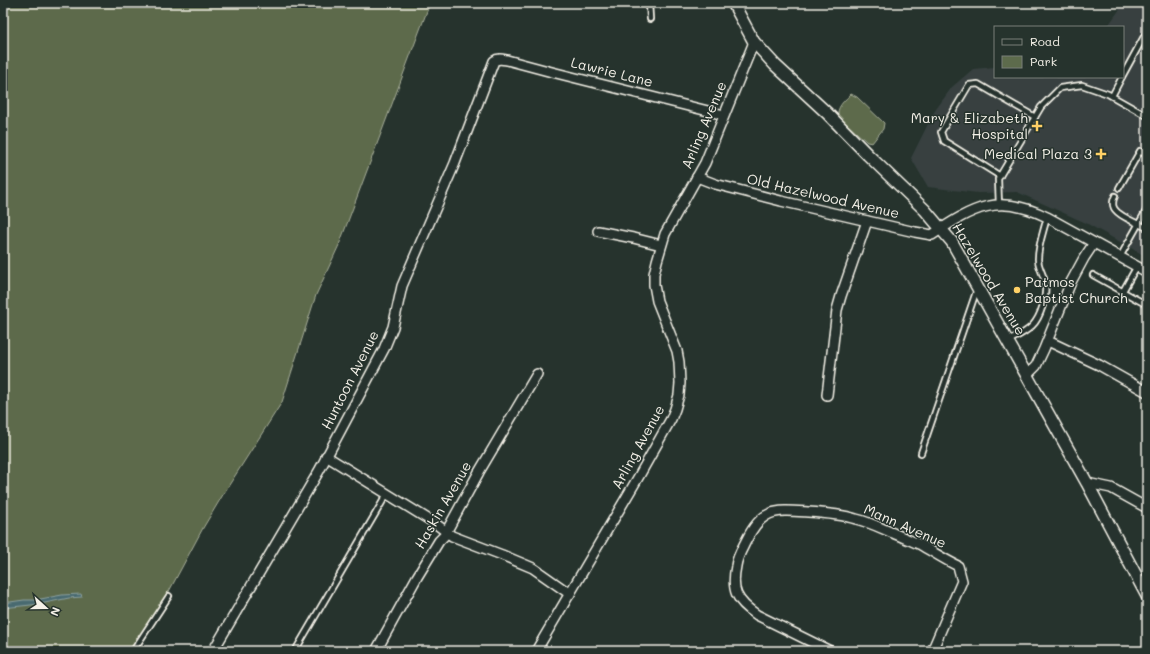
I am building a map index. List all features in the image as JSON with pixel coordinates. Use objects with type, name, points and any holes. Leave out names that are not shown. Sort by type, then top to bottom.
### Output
[{"type":"street","name":"Hazelwood Avenue","points":[[733,3],[754,42],[775,65],[827,113],[903,188],[942,228],[952,242],[1087,483],[1147,596]]},
{"type":"street","name":"Arling Avenue","points":[[536,651],[639,476],[671,420],[675,409],[679,395],[680,373],[678,356],[661,313],[655,292],[654,274],[665,234],[705,163],[754,42]]},
{"type":"street","name":"Lawrie Lane","points":[[494,61],[500,59],[507,60],[724,115]]},
{"type":"street","name":"Huntoon Avenue","points":[[212,651],[326,456],[373,372],[389,339],[402,286],[455,163],[494,61]]},
{"type":"street","name":"Old Hazelwood Avenue","points":[[697,177],[715,184],[774,200],[915,232],[932,234],[972,211],[999,205],[1016,205],[1047,217],[1147,272]]},
{"type":"street","points":[[827,395],[837,310],[866,221]]},
{"type":"street","points":[[598,231],[661,245]]},
{"type":"street","points":[[1027,375],[1036,366],[1048,341],[1071,282],[1094,243]]},
{"type":"street","points":[[1048,341],[1099,365],[1147,392]]},
{"type":"street","name":"Haskin Avenue","points":[[376,651],[417,577],[446,532],[479,472],[537,374]]},
{"type":"street","points":[[326,456],[436,524],[452,536],[534,568],[570,594]]},
{"type":"street","points":[[1087,483],[1111,488],[1147,508]]},
{"type":"street","name":"Mann Avenue","points":[[830,651],[756,614],[740,602],[735,590],[734,576],[736,561],[756,523],[765,515],[780,511],[826,513],[867,522],[920,545],[958,566],[962,581],[932,651]]},
{"type":"lane","points":[[649,3],[650,19]]},
{"type":"lane","points":[[1124,72],[1147,31]]},
{"type":"lane","points":[[1112,96],[1121,78]]},
{"type":"lane","points":[[1000,176],[944,141],[940,132],[969,85],[978,84],[1035,117]]},
{"type":"lane","points":[[999,205],[998,179],[1041,107],[1060,88],[1082,85],[1112,96],[1147,116]]},
{"type":"lane","points":[[1119,188],[1140,151],[1147,155]]},
{"type":"lane","points":[[1115,196],[1113,202],[1117,212],[1147,228]]},
{"type":"lane","points":[[1120,257],[1147,209]]},
{"type":"lane","points":[[1008,342],[1033,325],[1044,303],[1046,292],[1045,282],[1038,261],[1038,251],[1047,217]]},
{"type":"lane","points":[[1123,292],[1136,266]]},
{"type":"lane","points":[[1093,275],[1147,305]]},
{"type":"lane","points":[[921,453],[978,288]]},
{"type":"lane","points":[[295,651],[387,494]]},
{"type":"lane","points":[[133,651],[168,596]]},
{"type":"shaded area","name":"Mary & Elizabeth Hospital","points":[[1138,3],[1147,3],[1147,257],[1086,223],[1017,192],[978,193],[928,187],[911,158],[934,112],[952,87],[973,69],[994,67],[994,78],[1124,78],[1124,26],[1108,26],[1120,9]]},
{"type":"green space","points":[[3,3],[430,3],[339,245],[316,295],[282,402],[203,528],[137,651],[3,651]]},
{"type":"green space","points":[[851,94],[857,97],[884,123],[883,129],[872,143],[867,142],[839,117],[839,107]]},
{"type":"water","points":[[81,594],[82,597],[3,608],[3,603]]},
{"type":"place","name":"Mary & Elizabeth Hospital","points":[[1037,126]]},
{"type":"place","name":"Medical Plaza 3","points":[[1101,154]]},
{"type":"place","name":"Patmos Baptist Church","points":[[1017,290]]}]
